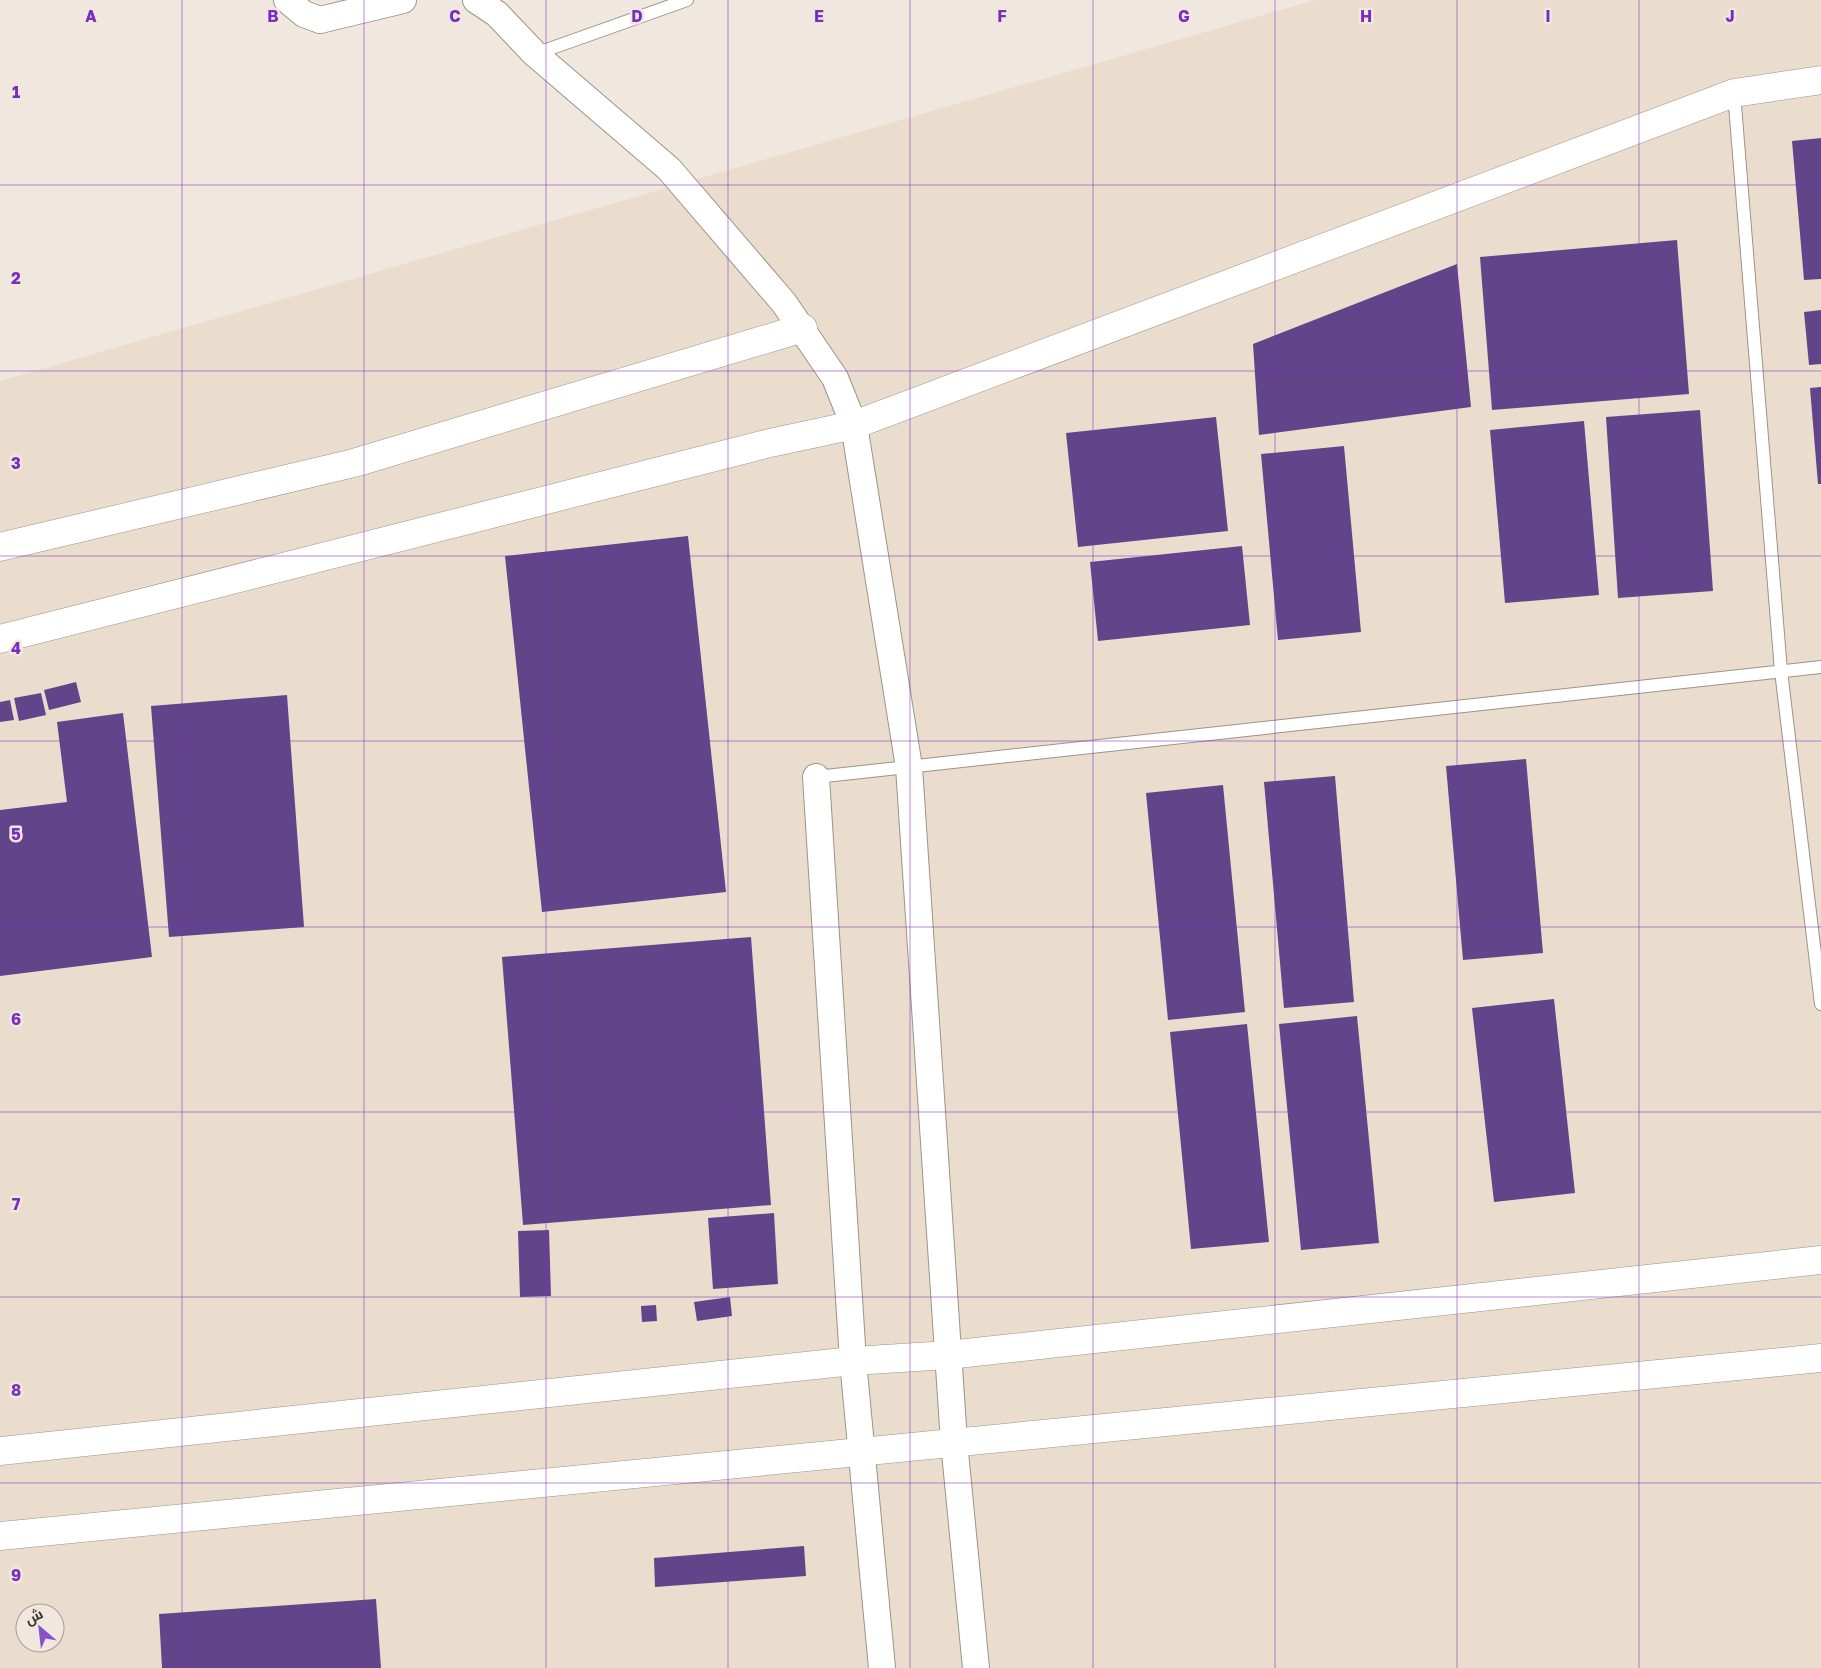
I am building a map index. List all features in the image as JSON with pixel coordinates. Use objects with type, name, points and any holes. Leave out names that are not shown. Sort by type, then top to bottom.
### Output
[{"type":"street","points":[[287,0],[304,14],[320,20],[403,0]]},
{"type":"street","points":[[476,0],[497,14],[535,54],[669,169],[784,303],[835,378],[854,425],[909,767],[954,1442],[976,1668]]},
{"type":"street","points":[[0,639],[770,443],[854,425],[1734,93],[1821,80]]},
{"type":"street","points":[[0,547],[354,464],[802,328]]},
{"type":"street","points":[[816,777],[853,1361],[882,1668]]},
{"type":"street","points":[[0,1451],[853,1361],[948,1355],[1821,1260]]},
{"type":"street","points":[[0,1536],[1821,1358]]},
{"type":"lane","points":[[535,54],[686,0]]},
{"type":"lane","points":[[1734,93],[1781,671],[1821,1004]]},
{"type":"lane","points":[[816,777],[1821,667]]},
{"type":"shaded area","points":[[1315,0],[1821,0],[1821,1668],[0,1668],[0,381]]},
{"type":"building","points":[[1821,138],[1821,279],[1804,280],[1792,141]]},
{"type":"building","points":[[1677,240],[1689,394],[1492,410],[1480,257]]},
{"type":"building","points":[[1457,264],[1471,407],[1259,435],[1253,344]]},
{"type":"building","points":[[1821,310],[1821,364],[1809,365],[1804,312]]},
{"type":"building","points":[[1821,387],[1821,484],[1818,484],[1810,388]]},
{"type":"building","points":[[1700,410],[1713,591],[1618,598],[1606,417]]},
{"type":"building","points":[[1216,417],[1228,531],[1078,547],[1066,433]]},
{"type":"building","points":[[1584,421],[1599,595],[1505,603],[1490,430]]},
{"type":"building","points":[[1344,446],[1361,632],[1278,640],[1261,454]]},
{"type":"building","points":[[688,536],[726,892],[542,912],[505,556]]},
{"type":"building","points":[[1242,546],[1250,625],[1098,641],[1090,562]]},
{"type":"building","points":[[76,682],[81,702],[49,710],[44,690]]},
{"type":"building","points":[[41,693],[46,715],[19,721],[14,698]]},
{"type":"building","points":[[287,695],[304,927],[169,937],[151,706]]},
{"type":"building","points":[[10,700],[14,720],[0,722],[0,702]]},
{"type":"building","points":[[123,713],[152,957],[0,976],[0,810],[67,802],[57,722]]},
{"type":"building","points":[[1526,759],[1543,953],[1463,960],[1446,766]]},
{"type":"building","points":[[1335,776],[1354,1002],[1284,1008],[1264,782]]},
{"type":"building","points":[[1223,785],[1245,1012],[1168,1020],[1146,793]]},
{"type":"building","points":[[751,937],[771,1205],[523,1225],[502,957]]},
{"type":"building","points":[[1554,999],[1575,1193],[1494,1202],[1472,1008]]},
{"type":"building","points":[[1357,1016],[1379,1243],[1301,1250],[1279,1024]]},
{"type":"building","points":[[1247,1024],[1269,1242],[1191,1249],[1170,1032]]},
{"type":"building","points":[[774,1213],[778,1284],[713,1289],[708,1218]]},
{"type":"building","points":[[549,1230],[551,1296],[520,1297],[518,1231]]},
{"type":"building","points":[[730,1297],[732,1316],[697,1321],[694,1302]]},
{"type":"building","points":[[656,1305],[657,1321],[642,1322],[641,1306]]},
{"type":"building","points":[[804,1546],[806,1576],[655,1587],[654,1558]]},
{"type":"building","points":[[376,1599],[381,1668],[162,1668],[159,1614]]}]
